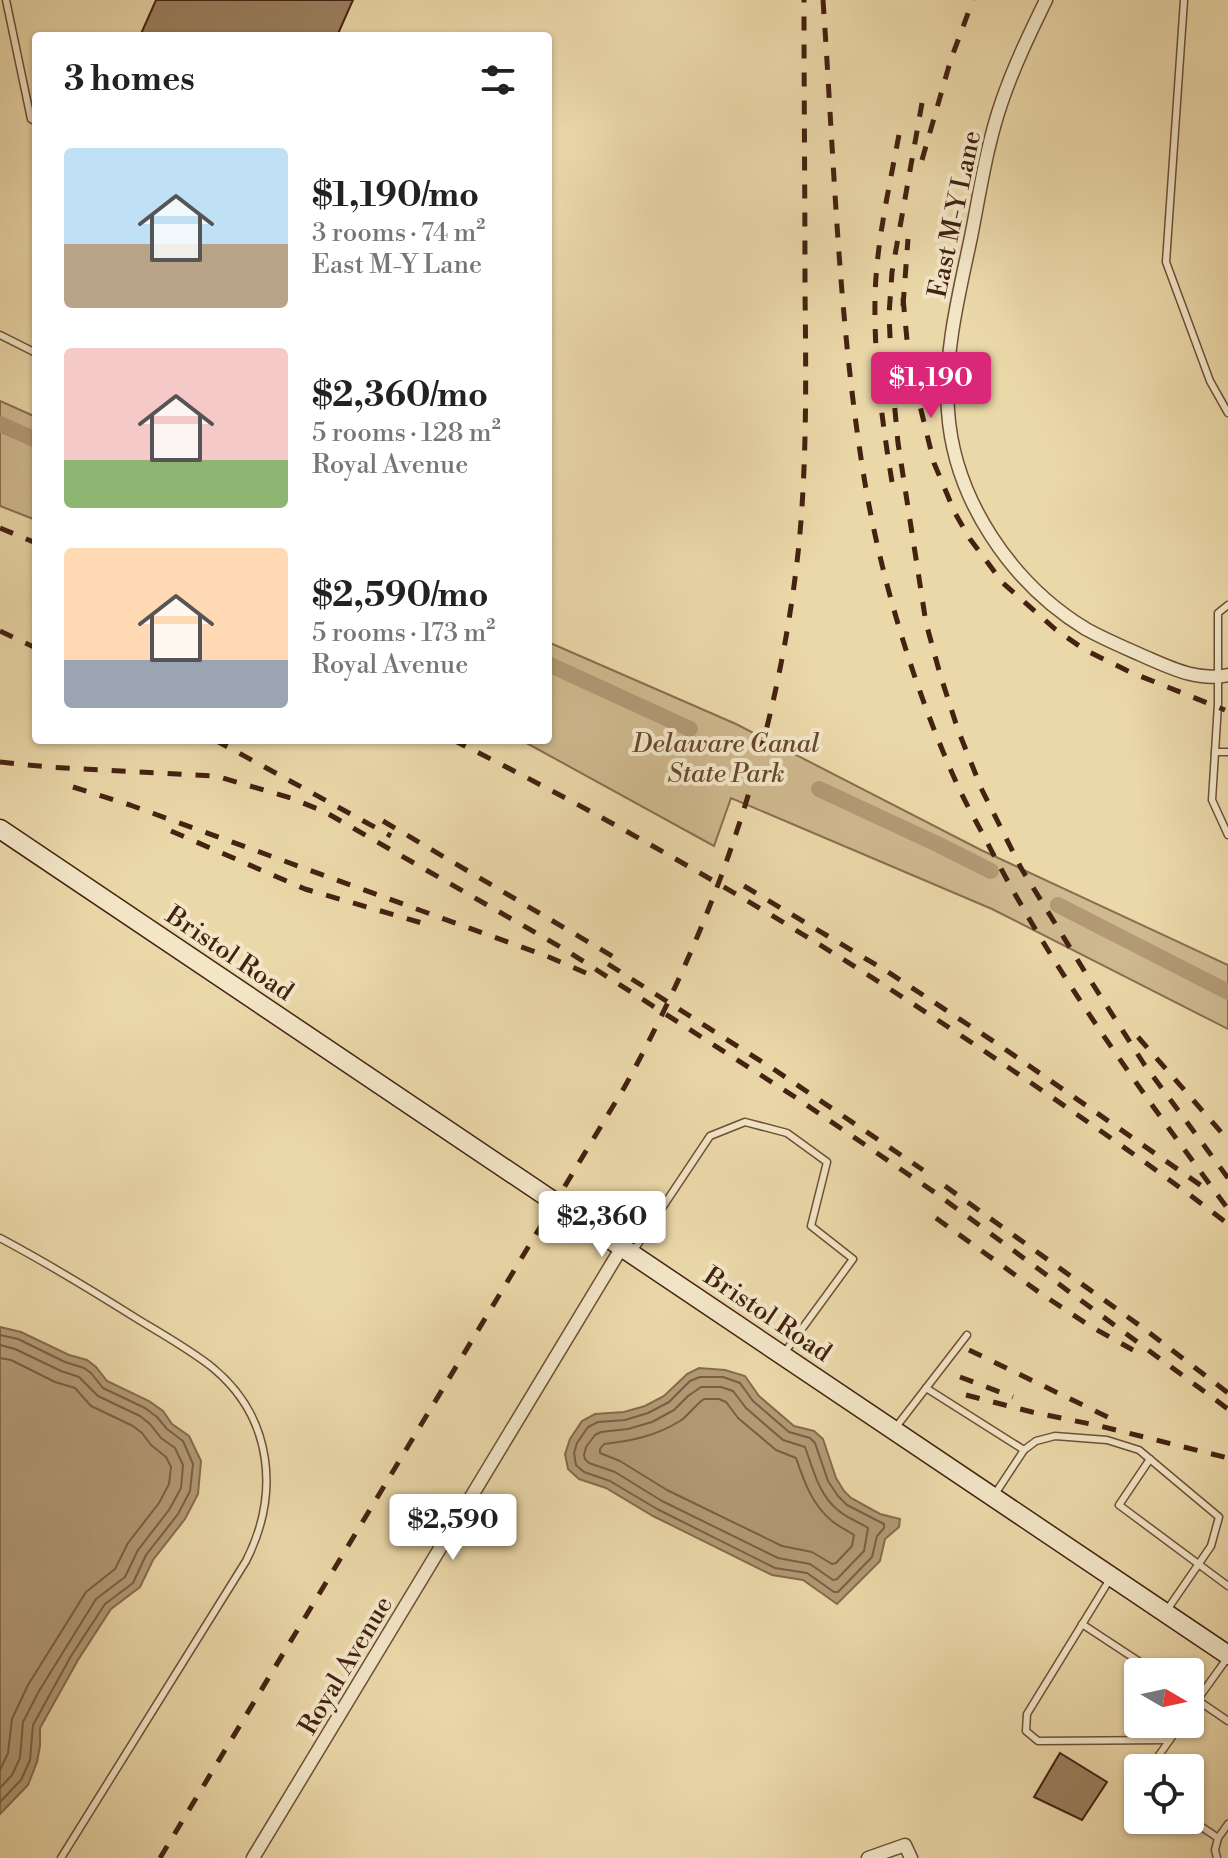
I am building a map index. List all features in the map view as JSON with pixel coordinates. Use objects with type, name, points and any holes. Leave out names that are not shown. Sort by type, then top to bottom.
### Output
[{"type":"main road","name":"Bristol Road","points":[[0,829],[1228,1656]]},
{"type":"street","name":"East M-Y Lane","points":[[1046,0],[1002,103],[960,287],[950,345],[948,389],[954,449],[968,492],[988,531],[1026,579],[1057,609],[1109,641],[1164,665],[1194,675],[1223,676]]},
{"type":"street","name":"Royal Avenue","points":[[253,1858],[627,1250]]},
{"type":"street","points":[[868,1858],[905,1845],[908,1852]]},
{"type":"lane","points":[[6,0],[32,120]]},
{"type":"lane","points":[[1184,0],[1166,262],[1210,381],[1228,413]]},
{"type":"lane","points":[[0,335],[32,351]]},
{"type":"lane","points":[[1228,605],[1218,613],[1223,676],[1212,800],[1228,835]]},
{"type":"lane","points":[[1215,752],[1228,752]]},
{"type":"lane","points":[[627,1250],[710,1136],[745,1122],[787,1133],[827,1162],[811,1226],[853,1259],[782,1355]]},
{"type":"lane","points":[[0,1238],[212,1367],[233,1389],[250,1414],[262,1442],[267,1473],[263,1518],[246,1561],[61,1858]]},
{"type":"lane","points":[[894,1430],[967,1335]]},
{"type":"lane","points":[[926,1388],[1024,1450]]},
{"type":"lane","points":[[994,1497],[1024,1450],[1036,1441],[1055,1436],[1107,1440],[1139,1450],[1219,1517],[1211,1546],[1165,1612]]},
{"type":"lane","points":[[1150,1459],[1119,1505],[1228,1586]]},
{"type":"lane","points":[[1112,1576],[1027,1714],[1026,1731],[1038,1741],[1169,1740]]},
{"type":"lane","points":[[1082,1624],[1134,1658]]},
{"type":"lane","points":[[1204,1690],[1228,1656]]},
{"type":"lane","points":[[1204,1705],[1228,1721]]},
{"type":"lane","points":[[1160,1754],[1169,1740]]},
{"type":"lane","points":[[1217,1858],[1216,1844],[1228,1824]]},
{"type":"lane","points":[[1204,1828],[1218,1838]]},
{"type":"green space","points":[[0,401],[32,415],[32,518],[0,506]]},
{"type":"green space","name":"Delaware Canal State Park","points":[[552,644],[736,724],[981,850],[1228,965],[1228,1029],[992,909],[731,798],[714,846],[528,744],[552,744]]},
{"type":"water","points":[[0,1327],[21,1332],[69,1355],[87,1360],[107,1381],[149,1401],[189,1436],[201,1461],[198,1494],[185,1519],[153,1560],[140,1587],[111,1609],[78,1660],[40,1728],[37,1762],[28,1785],[0,1814]]},
{"type":"water","points":[[699,1368],[725,1370],[745,1376],[759,1396],[794,1426],[814,1431],[823,1439],[836,1478],[851,1498],[880,1514],[900,1519],[899,1527],[885,1539],[880,1561],[837,1604],[803,1580],[772,1575],[653,1516],[606,1488],[579,1479],[568,1469],[565,1454],[570,1439],[582,1421],[595,1414],[624,1412],[645,1406],[664,1396],[687,1374]]},
{"type":"building","points":[[156,0],[353,0],[339,32],[142,32]]},
{"type":"building","points":[[1060,1753],[1107,1782],[1082,1820],[1034,1797]]},
{"type":"waterway","points":[[0,424],[32,438]]},
{"type":"waterway","points":[[552,666],[690,729]]},
{"type":"waterway","points":[[819,789],[991,871]]},
{"type":"waterway","points":[[1058,905],[1228,992]]},
{"type":"railway","points":[[160,1858],[624,1088],[688,959],[739,825],[776,687],[790,616],[802,512],[806,386],[804,0]]},
{"type":"railway","points":[[823,0],[842,295],[863,471],[888,590],[926,709],[960,791],[1041,938],[1131,1076],[1228,1209]]},
{"type":"railway","points":[[922,160],[951,59],[973,0]]},
{"type":"railway","points":[[922,103],[892,272],[889,315],[898,443],[926,623],[940,674],[982,790],[1021,868],[1144,1064],[1228,1178]]},
{"type":"railway","points":[[892,482],[879,391],[875,299],[881,235],[900,129]]},
{"type":"railway","points":[[903,306],[908,239]]},
{"type":"railway","points":[[903,298],[909,361],[934,463],[955,513],[1003,583],[1055,629],[1085,650],[1130,672],[1225,710]]},
{"type":"railway","points":[[0,528],[32,541]]},
{"type":"railway","points":[[0,631],[32,646]]},
{"type":"railway","points":[[222,744],[391,836]]},
{"type":"railway","points":[[461,744],[599,816],[814,941],[1021,1076],[1228,1224]]},
{"type":"railway","points":[[0,762],[216,776],[291,798],[325,812],[564,949],[795,1097],[937,1194],[1228,1409]]},
{"type":"railway","points":[[73,787],[130,805],[586,973]]},
{"type":"railway","points":[[383,821],[624,963]]},
{"type":"railway","points":[[171,831],[305,889],[422,923]]},
{"type":"railway","points":[[744,886],[888,972],[1206,1189]]},
{"type":"railway","points":[[608,964],[775,1070],[923,1170]]},
{"type":"railway","points":[[1138,1037],[1228,1140]]},
{"type":"railway","points":[[945,1186],[1228,1393]]},
{"type":"railway","points":[[936,1218],[1043,1295],[1133,1350]]},
{"type":"railway","points":[[969,1350],[1120,1423]]},
{"type":"railway","points":[[960,1377],[1013,1397]]},
{"type":"railway","points":[[966,1395],[1228,1458]]}]
